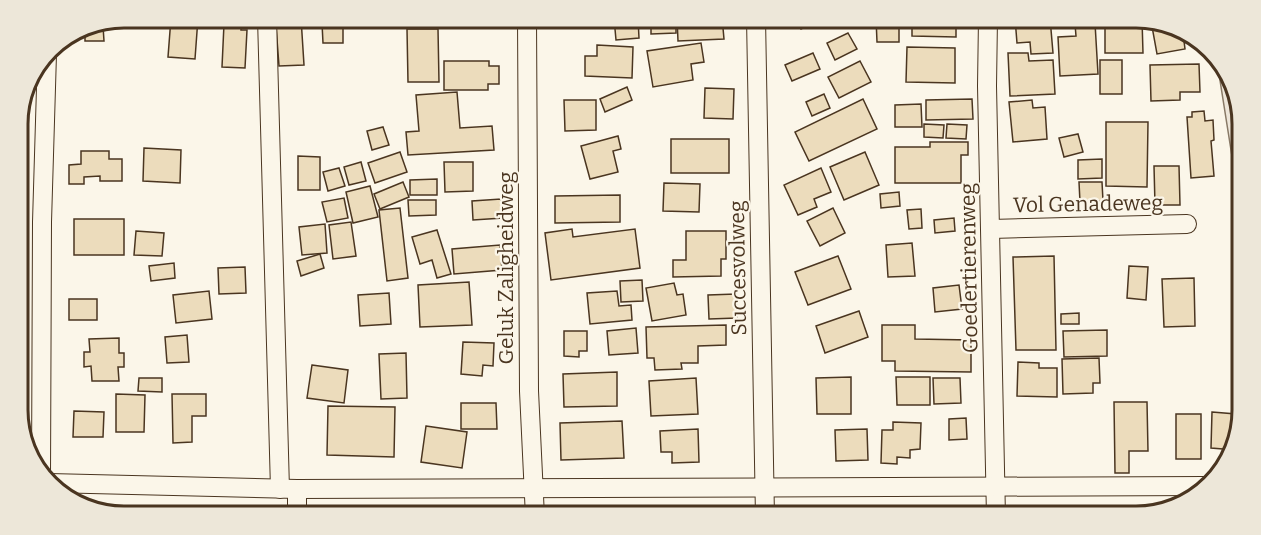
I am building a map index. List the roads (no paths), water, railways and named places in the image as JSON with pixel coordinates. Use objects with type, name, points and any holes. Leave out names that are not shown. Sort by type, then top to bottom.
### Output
[{"type":"street","points":[[267,29],[274,233],[289,489],[294,506]]},
{"type":"street","name":"Geluk Zaligheidweg","points":[[527,29],[529,390],[535,506]]},
{"type":"street","name":"Succesvolweg","points":[[756,29],[765,506]]},
{"type":"street","name":"Goedertierenweg","points":[[988,29],[996,506]]},
{"type":"street","points":[[41,459],[42,222],[47,68]]},
{"type":"street","name":"Vol Genadeweg","points":[[991,229],[1187,224]]},
{"type":"street","points":[[62,483],[289,489],[534,490],[1195,486]]}]
